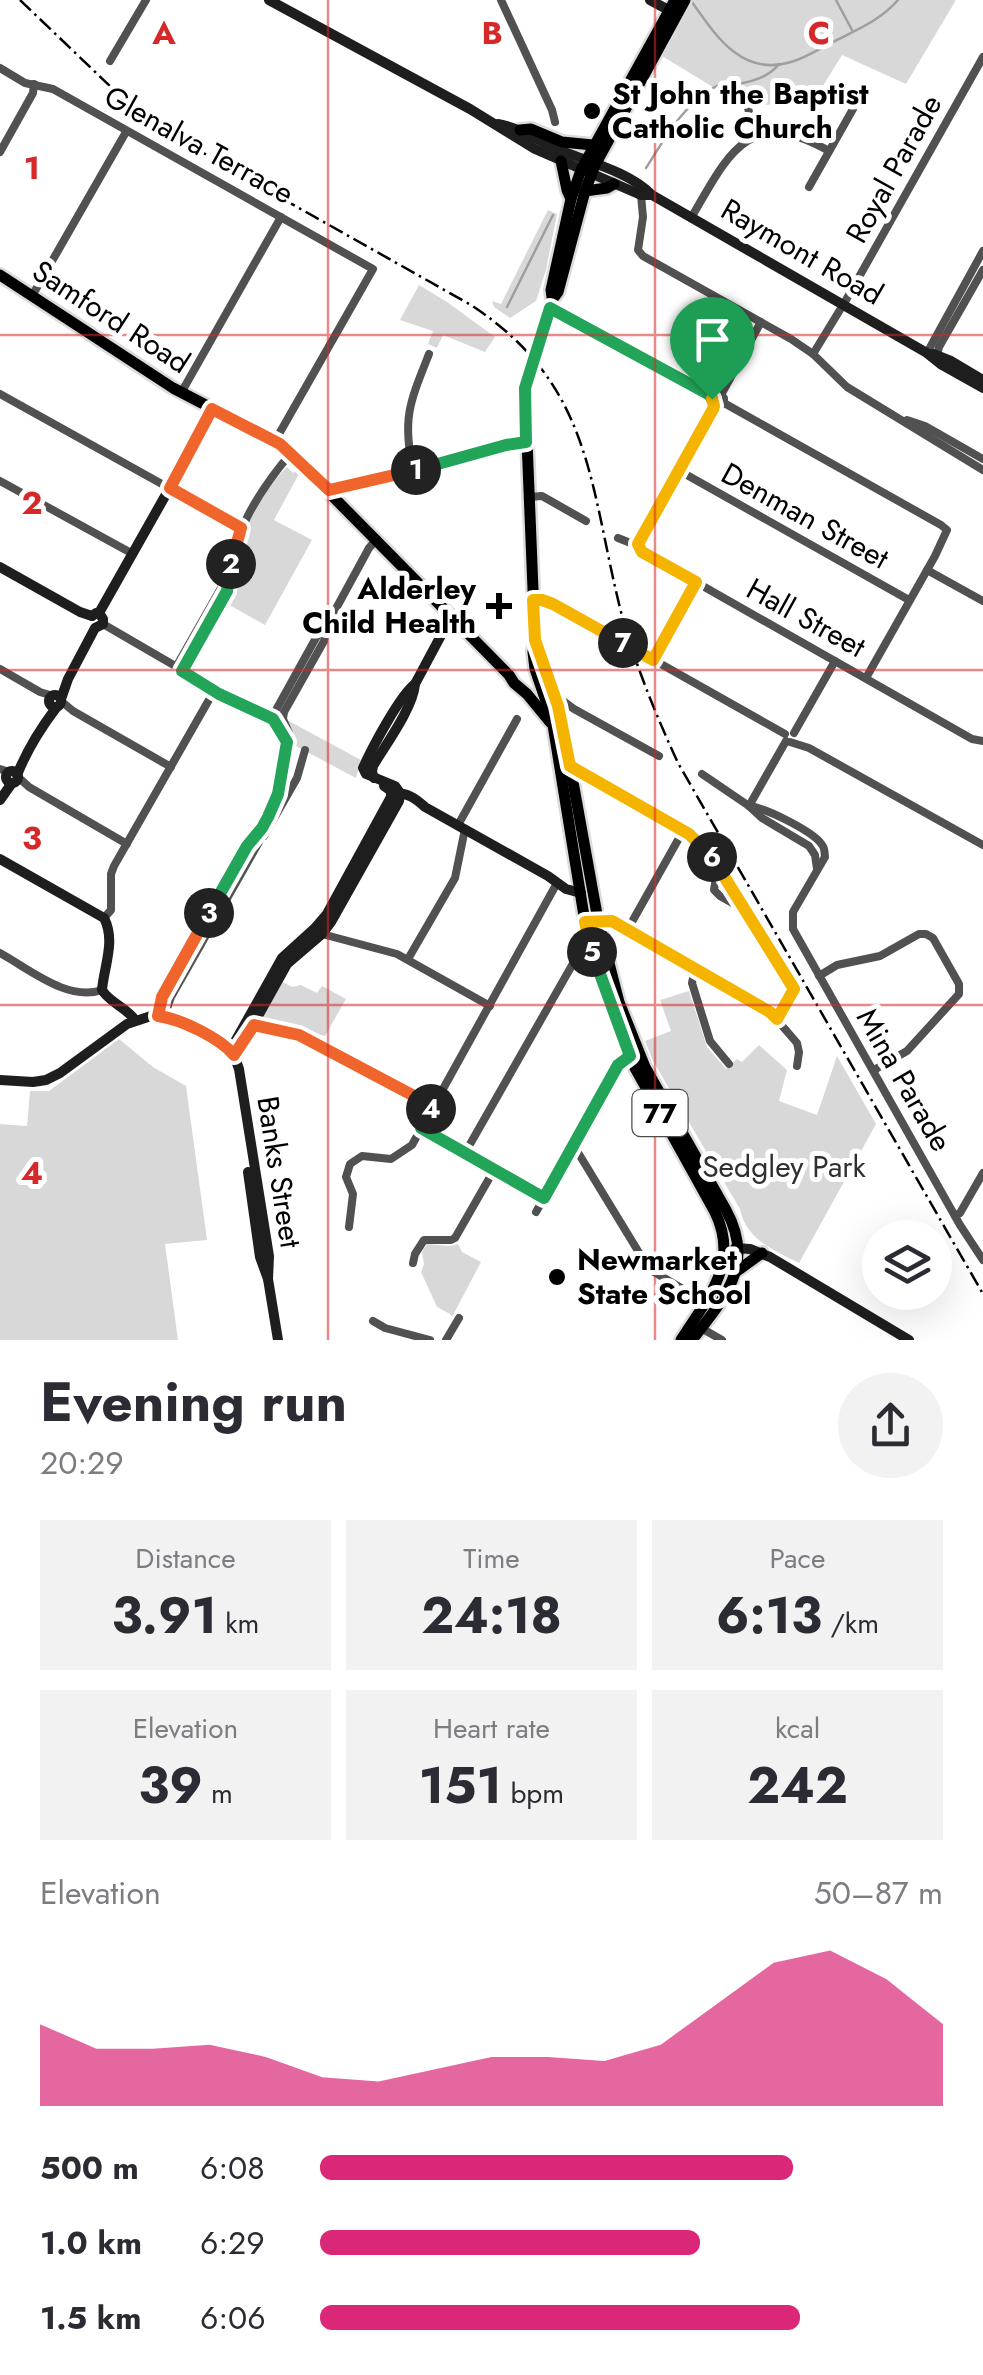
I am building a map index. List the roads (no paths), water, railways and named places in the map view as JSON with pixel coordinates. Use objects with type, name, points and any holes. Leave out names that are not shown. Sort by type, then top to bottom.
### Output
[{"type":"main road","points":[[556,720],[542,692],[535,640],[525,388],[558,292],[585,191],[593,144],[673,9],[685,0]]},
{"type":"main road","points":[[551,304],[572,199],[673,9]]},
{"type":"main road","points":[[520,130],[531,130],[565,143],[593,144]]},
{"type":"main road","points":[[561,162],[572,199]]},
{"type":"main road","points":[[585,191],[614,184]]},
{"type":"main road","name":"Samford Road","points":[[0,275],[181,392],[291,453],[509,674],[542,692]]},
{"type":"main road","name":"77","points":[[542,692],[556,720],[570,766],[584,887]]},
{"type":"main road","name":"77","points":[[556,720],[577,868],[634,1044],[730,1218],[736,1271],[728,1290],[692,1340]]},
{"type":"main road","name":"77","points":[[592,921],[590,946],[630,1056],[732,1248]]},
{"type":"main road","points":[[680,1340],[705,1302],[732,1248]]},
{"type":"main road","points":[[736,1271],[762,1253]]},
{"type":"street","points":[[110,61],[146,0]]},
{"type":"street","points":[[269,0],[498,124],[520,130],[588,167]]},
{"type":"street","points":[[501,0],[555,122]]},
{"type":"street","points":[[650,0],[673,9]]},
{"type":"street","name":"Royal Parade","points":[[813,354],[982,59]]},
{"type":"street","name":"Glenalva Terrace","points":[[0,68],[18,81],[53,89],[373,269],[275,441]]},
{"type":"street","points":[[0,152],[33,93],[34,84]]},
{"type":"street","points":[[742,91],[756,136]]},
{"type":"street","points":[[809,187],[853,109]]},
{"type":"street","points":[[498,124],[510,135],[561,162],[588,167]]},
{"type":"street","points":[[32,296],[126,132]]},
{"type":"street","points":[[692,218],[726,160],[756,136],[772,133],[804,137],[829,151]]},
{"type":"street","name":"Raymont Road","points":[[588,167],[614,184],[692,218],[983,380]]},
{"type":"street","name":"Raymont Road","points":[[588,167],[632,181],[649,196]]},
{"type":"street","points":[[649,196],[638,244],[640,253],[813,354],[847,387],[983,470]]},
{"type":"street","points":[[181,392],[281,217]]},
{"type":"street","points":[[932,354],[983,251]]},
{"type":"street","points":[[932,354],[983,270]]},
{"type":"street","points":[[551,304],[941,525],[947,532],[866,678]]},
{"type":"street","points":[[638,546],[761,322]]},
{"type":"street","points":[[413,470],[406,420],[429,354]]},
{"type":"street","name":"Raymont Road","points":[[932,354],[944,367],[983,388]]},
{"type":"street","points":[[0,394],[241,528]]},
{"type":"street","points":[[0,797],[68,679],[212,409]]},
{"type":"street","points":[[902,419],[926,426],[983,459]]},
{"type":"street","points":[[329,490],[526,442]]},
{"type":"street","points":[[179,669],[227,591],[241,528],[258,497],[291,453]]},
{"type":"street","name":"Denman Street","points":[[678,470],[909,600]]},
{"type":"street","points":[[0,481],[133,554]]},
{"type":"street","points":[[528,497],[544,498],[586,520]]},
{"type":"street","name":"Hall Street","points":[[618,538],[972,738],[983,749]]},
{"type":"street","points":[[273,719],[317,636],[377,540]]},
{"type":"street","points":[[0,566],[214,691],[273,719],[287,742]]},
{"type":"street","points":[[928,570],[983,601]]},
{"type":"street","points":[[649,658],[696,582]]},
{"type":"street","points":[[533,600],[553,604],[983,846]]},
{"type":"street","points":[[454,618],[415,684],[402,698],[364,772],[556,879],[568,890],[584,887]]},
{"type":"street","points":[[257,847],[278,794],[289,730],[284,712],[324,640],[326,627]]},
{"type":"street","points":[[702,774],[749,806],[835,661]]},
{"type":"street","points":[[0,670],[171,767]]},
{"type":"street","points":[[104,918],[111,910],[111,874],[214,691]]},
{"type":"street","points":[[542,692],[659,756]]},
{"type":"street","points":[[556,720],[566,709],[574,709]]},
{"type":"street","points":[[408,959],[455,878],[461,827],[517,719]]},
{"type":"street","name":"Hall Street","points":[[972,738],[983,740]]},
{"type":"street","points":[[168,995],[297,778],[304,750]]},
{"type":"street","points":[[570,766],[683,831],[718,864],[794,990],[777,1019]]},
{"type":"street","points":[[9,776],[127,844]]},
{"type":"street","points":[[574,787],[582,781],[594,780]]},
{"type":"street","points":[[243,1035],[254,1025],[287,964],[331,922],[395,792]]},
{"type":"street","points":[[0,1080],[46,1080],[135,1020],[161,1016],[182,1022],[230,1053],[282,958],[327,914],[395,792]]},
{"type":"street","name":"Mina Parade","points":[[749,806],[811,847],[817,869],[793,912],[794,931],[983,1260]]},
{"type":"street","points":[[161,1016],[168,995],[247,846],[262,828]]},
{"type":"street","points":[[628,929],[683,831]]},
{"type":"street","points":[[0,858],[104,918],[108,950],[102,990],[135,1020]]},
{"type":"street","points":[[718,864],[714,890],[747,911]]},
{"type":"street","points":[[556,879],[570,876],[577,868]]},
{"type":"street","points":[[349,1227],[353,1194],[346,1178],[350,1164],[362,1156],[391,1159],[412,1145],[556,879]]},
{"type":"street","points":[[592,921],[612,921],[628,929],[777,1019],[796,1042],[797,1066]]},
{"type":"street","points":[[322,934],[397,954],[490,1006]]},
{"type":"street","points":[[819,976],[837,966],[880,956],[919,934],[933,938],[960,986],[959,994],[907,1051],[874,1070]]},
{"type":"street","points":[[465,1153],[579,953],[590,946]]},
{"type":"street","points":[[0,952],[68,992],[86,994],[102,990]]},
{"type":"street","points":[[695,968],[694,990],[710,1041],[728,1064]]},
{"type":"street","points":[[254,1025],[299,1035],[433,1106]]},
{"type":"street","name":"Banks Street","points":[[230,1053],[238,1069],[269,1256],[268,1279],[278,1340]]},
{"type":"street","points":[[536,1212],[618,1065],[630,1056]]},
{"type":"street","points":[[421,1128],[544,1198]]},
{"type":"street","points":[[574,1146],[649,1269],[705,1302]]},
{"type":"street","points":[[413,1263],[424,1240],[455,1238],[494,1170]]},
{"type":"street","points":[[955,1216],[983,1173]]},
{"type":"street","points":[[732,1248],[762,1253],[909,1340]]},
{"type":"street","points":[[446,1340],[459,1318]]},
{"type":"street","points":[[374,1321],[384,1328],[430,1340]]},
{"type":"street","points":[[701,1328],[722,1340]]},
{"type":"waterway","points":[[836,0],[852,30]]},
{"type":"waterway","points":[[692,2],[732,50],[744,59],[774,65],[802,58],[859,29],[898,0]]},
{"type":"waterway","points":[[646,168],[675,124],[702,95],[719,85],[760,78],[779,64]]},
{"type":"waterway","points":[[507,307],[553,215]]},
{"type":"railway","points":[[20,0],[113,89],[174,135],[471,305],[511,336],[541,369],[564,404],[580,441],[621,612],[646,688],[678,763],[983,1294]]},
{"type":"place","name":"St John the Baptist Catholic Church","points":[[592,111]]},
{"type":"place","name":"Alderley Child Health","points":[[499,606]]},
{"type":"place","name":"Newmarket State School","points":[[557,1277]]},
{"type":"park label","name":"Sedgley Park","points":[[784,1167]]}]
